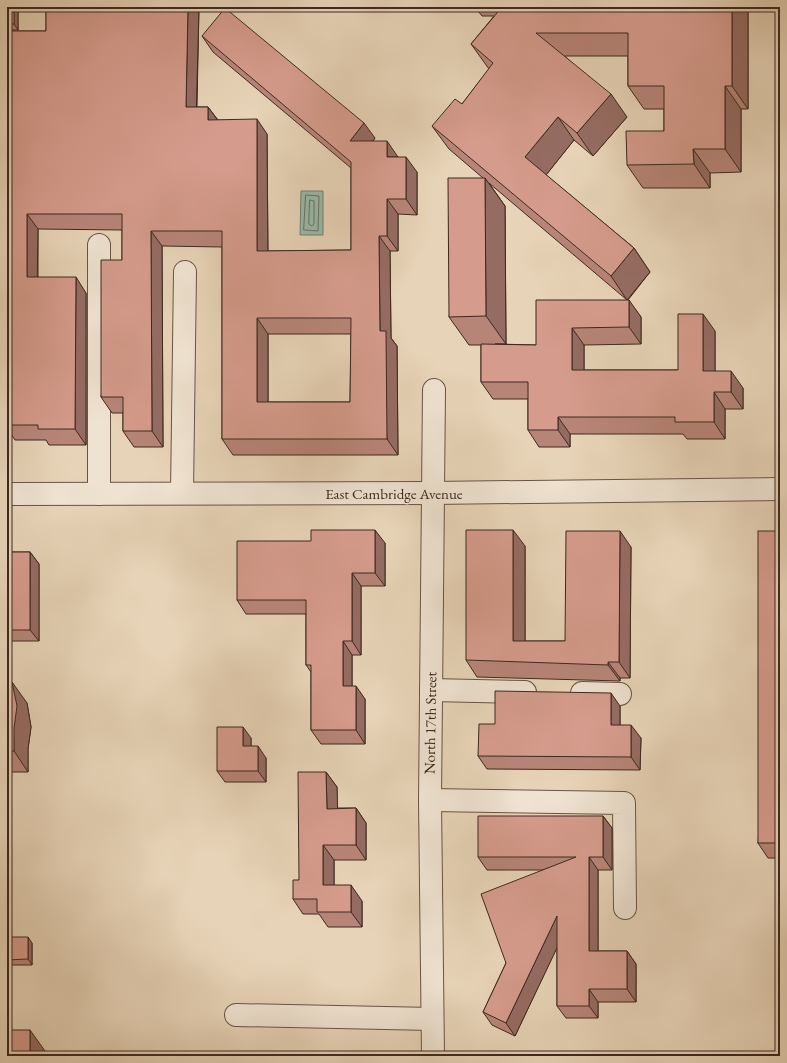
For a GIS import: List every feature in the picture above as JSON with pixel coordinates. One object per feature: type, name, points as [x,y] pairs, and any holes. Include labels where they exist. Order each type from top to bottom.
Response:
[{"type":"street","points":[[99,245],[99,494]]},
{"type":"street","points":[[182,493],[185,272]]},
{"type":"street","name":"North 17th Street","points":[[433,1056],[430,800],[434,390]]},
{"type":"street","name":"East Cambridge Avenue","points":[[7,494],[432,493],[780,489]]},
{"type":"street","points":[[431,690],[620,694]]},
{"type":"street","points":[[430,800],[624,803],[625,908]]},
{"type":"street","points":[[236,1015],[432,1019]]},
{"type":"water","points":[[301,191],[323,191],[323,235],[300,235]]},
{"type":"building","points":[[7,7],[14,7],[14,24],[7,24]]},
{"type":"building","points":[[46,7],[188,7],[186,107],[208,107],[208,120],[257,119],[257,251],[351,250],[351,162],[202,36],[225,8],[364,123],[350,141],[387,141],[387,157],[406,157],[406,199],[387,199],[387,236],[379,236],[380,331],[386,331],[387,439],[222,439],[222,231],[151,231],[152,431],[123,431],[123,397],[101,397],[101,260],[122,260],[122,214],[27,214],[27,277],[76,277],[75,429],[38,429],[38,425],[7,425],[7,31],[46,31]],"holes":[[[257,318],[351,318],[350,402],[257,402]]]},
{"type":"building","points":[[502,7],[732,7],[732,86],[725,86],[725,149],[693,149],[694,164],[627,165],[626,131],[664,131],[664,86],[628,86],[628,33],[536,33],[611,94],[577,133],[558,117],[525,157],[634,248],[611,276],[432,126],[455,99],[462,104],[493,63],[471,44]]},
{"type":"building","points":[[448,178],[485,178],[486,316],[449,317]]},
{"type":"building","points":[[536,300],[629,300],[629,327],[572,328],[572,370],[678,370],[678,314],[703,314],[703,371],[731,371],[731,392],[714,392],[714,422],[675,422],[675,417],[558,417],[558,430],[528,430],[528,382],[481,382],[481,344],[536,345]]},
{"type":"building","points":[[311,530],[375,530],[375,573],[352,573],[352,641],[343,641],[343,686],[356,686],[356,730],[311,730],[311,665],[306,665],[306,600],[237,600],[237,541],[311,541]]},
{"type":"building","points":[[466,530],[513,530],[513,641],[565,641],[566,531],[620,531],[619,662],[608,662],[608,665],[466,660]]},
{"type":"building","points":[[758,531],[780,531],[780,843],[758,843]]},
{"type":"building","points":[[7,552],[30,552],[30,630],[7,630]]},
{"type":"building","points":[[7,682],[12,682],[17,706],[14,728],[14,751],[7,751]]},
{"type":"building","points":[[495,691],[611,693],[611,725],[631,725],[631,757],[478,756],[479,724],[495,724]]},
{"type":"building","points":[[217,727],[243,727],[243,746],[258,746],[258,771],[217,771]]},
{"type":"building","points":[[298,772],[326,772],[327,809],[356,808],[356,845],[323,845],[323,885],[351,885],[351,912],[317,912],[317,899],[293,899],[293,880],[299,880]]},
{"type":"building","points":[[478,816],[603,816],[603,857],[589,857],[589,951],[627,951],[627,989],[589,989],[589,1006],[557,1006],[557,916],[506,1023],[483,1012],[506,963],[481,894],[576,857],[478,857]]},
{"type":"building","points":[[7,937],[28,937],[28,959],[7,960]]},
{"type":"building","points":[[7,1030],[30,1030],[30,1056],[7,1056]]},
{"type":"building","points":[[471,1054],[532,1054],[532,1056],[471,1056]]}]
